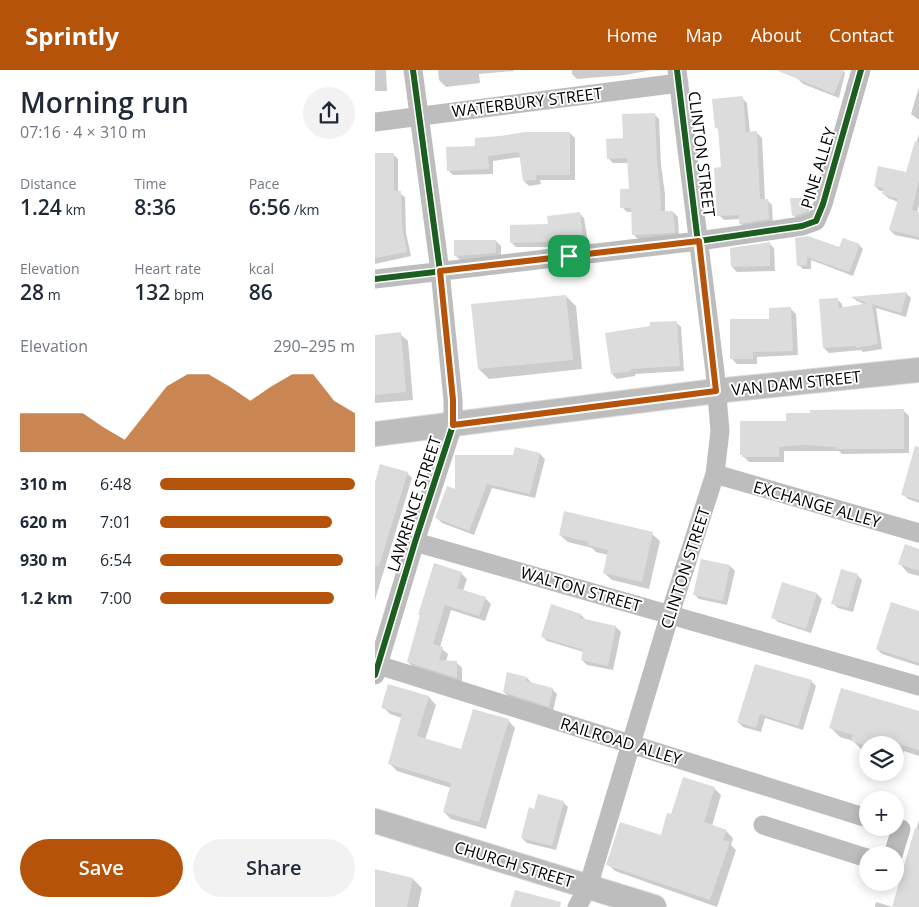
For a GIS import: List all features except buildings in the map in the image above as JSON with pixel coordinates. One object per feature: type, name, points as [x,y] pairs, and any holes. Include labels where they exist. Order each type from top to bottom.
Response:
[{"type":"main road","name":"VAN DAM STREET","points":[[375,434],[917,365]]},
{"type":"main road","name":"CHURCH STREET","points":[[375,821],[582,897],[654,907]]},
{"type":"street","name":"LAWRENCE STREET","points":[[376,668],[453,425],[453,400],[440,271],[413,70]]},
{"type":"street","name":"PINE ALLEY","points":[[375,279],[699,241],[802,226],[816,221],[823,204],[861,70]]},
{"type":"street","name":"WATERBURY STREET","points":[[375,122],[678,77]]},
{"type":"street","name":"CLINTON STREET","points":[[582,897],[715,474],[720,431],[699,241],[678,77]]},
{"type":"street","name":"EXCHANGE ALLEY","points":[[715,474],[919,534]]},
{"type":"street","name":"WALTON STREET","points":[[415,542],[919,686]]},
{"type":"street","name":"RAILROAD ALLEY","points":[[376,668],[630,744],[859,816]]},
{"type":"street","points":[[763,825],[859,855]]},
{"type":"cycle path","points":[[375,675],[453,425],[453,400],[440,271],[413,70]]},
{"type":"cycle path","points":[[677,70],[716,391]]},
{"type":"cycle path","points":[[375,279],[699,241],[802,226],[816,221],[823,204],[861,70]]},
{"type":"route","points":[[699,241],[716,391],[453,425],[453,400],[440,271],[569,256],[699,241]]}]
